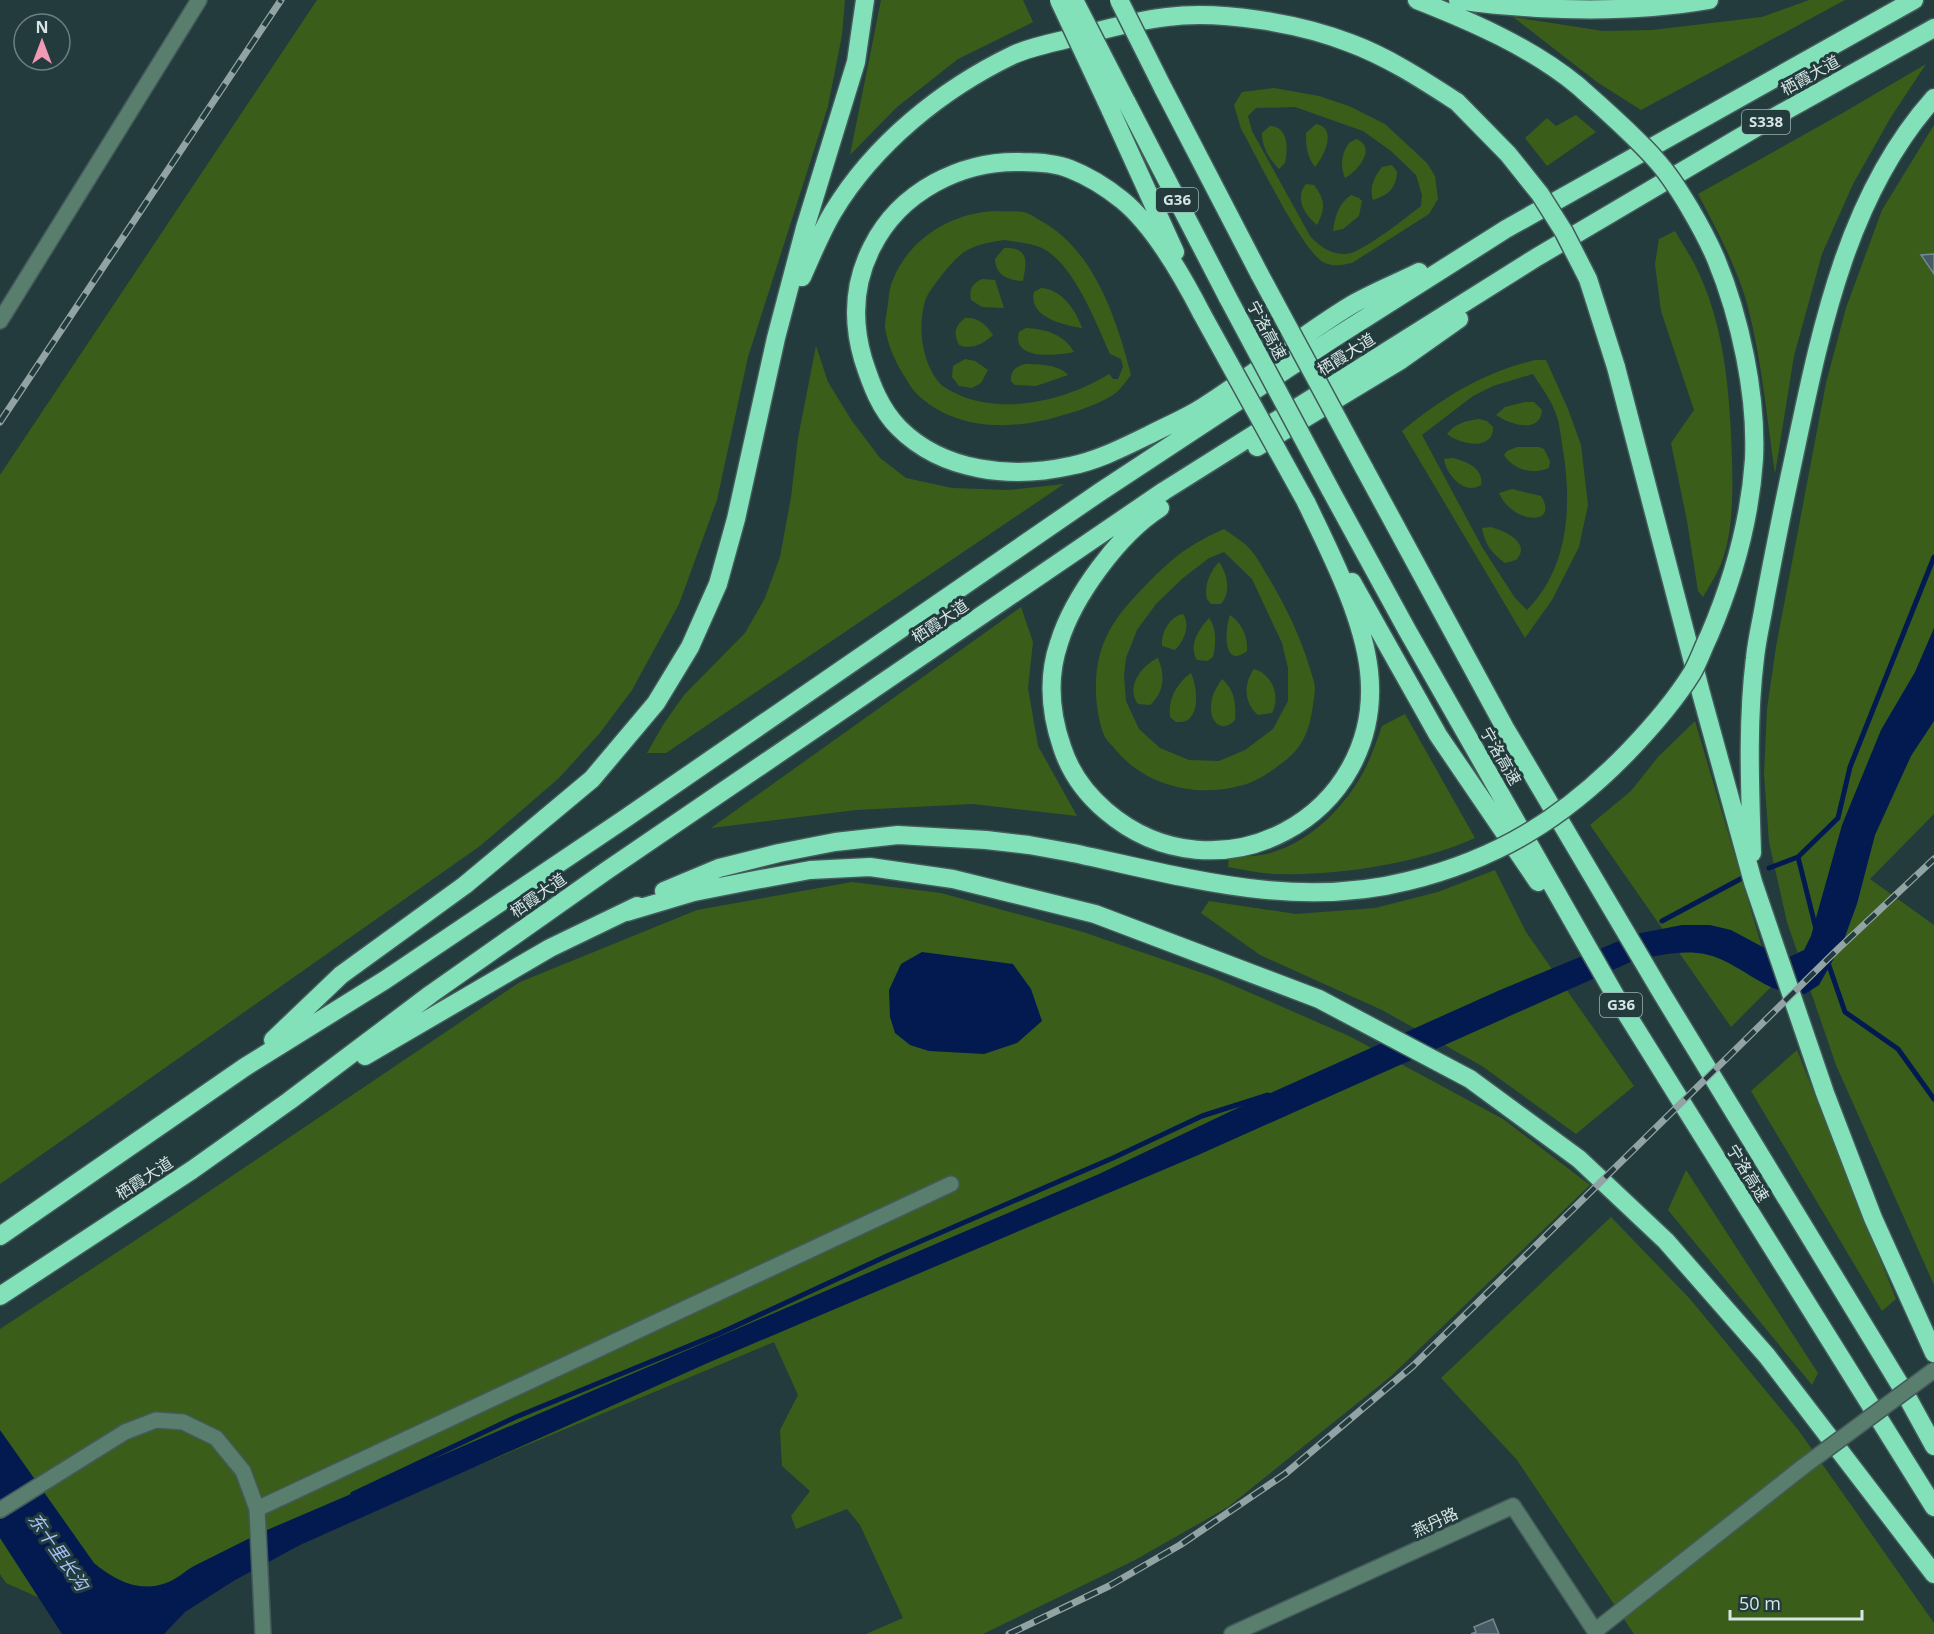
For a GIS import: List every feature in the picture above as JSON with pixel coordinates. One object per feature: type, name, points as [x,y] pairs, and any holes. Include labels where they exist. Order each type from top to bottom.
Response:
[{"type":"highway","points":[[245,1067],[341,975],[465,885],[592,779],[656,703],[690,647],[718,584],[750,462],[776,338],[805,228],[856,62],[865,0]]},
{"type":"highway","points":[[1059,0],[1118,105],[1192,294],[1306,502],[1438,735],[1616,997]]},
{"type":"highway","name":"宁洛高速","points":[[1074,0],[1118,105],[1228,298],[1407,630],[1616,997],[1934,1507]]},
{"type":"highway","name":"宁洛高速","points":[[1119,0],[1260,274],[1505,728],[1667,1002],[1905,1393],[1934,1446]]},
{"type":"highway","points":[[289,1101],[550,948],[627,912],[670,887],[719,868],[779,853],[835,842],[898,835],[986,840],[1029,844],[1235,888],[1342,893],[1407,882],[1438,873],[1506,846],[1546,823],[1586,793],[1648,731],[1671,704],[1694,670],[1728,590],[1746,518],[1754,457],[1754,423],[1738,332],[1715,258],[1683,198],[1658,162],[1620,123],[1550,63],[1515,44],[1417,0]]},
{"type":"highway","points":[[1458,0],[1482,4],[1586,11],[1659,7],[1709,0]]},
{"type":"highway","name":"栖霞大道","points":[[0,1236],[245,1067],[385,980],[623,820],[1119,479],[1334,338],[1506,229],[1914,0]]},
{"type":"highway","points":[[776,338],[816,243],[834,211],[876,156],[909,124],[958,86],[1014,54],[1135,22],[1169,16],[1229,16],[1275,23],[1348,42],[1375,54],[1457,102],[1508,154],[1540,194],[1564,232],[1588,279],[1616,367],[1753,882],[1825,1093],[1869,1208],[1934,1353]]},
{"type":"highway","name":"栖霞大道","points":[[0,1296],[218,1152],[431,993],[1164,491],[1600,219],[1934,28]]},
{"type":"highway","points":[[1753,882],[1751,753],[1755,657],[1777,536],[1804,410],[1833,292],[1849,244],[1868,199],[1894,152],[1934,98]]},
{"type":"highway","points":[[1192,294],[1148,228],[1123,201],[1069,168],[1041,162],[1014,161],[984,164],[960,171],[935,182],[909,200],[889,221],[873,245],[858,289],[856,316],[859,343],[870,382],[883,408],[899,429],[924,448],[944,459],[973,467],[1002,472],[1048,470],[1073,466],[1130,444],[1201,408],[1354,304],[1506,229]]},
{"type":"highway","points":[[1306,502],[1334,562],[1367,654],[1369,701],[1362,741],[1354,760],[1330,797],[1313,814],[1296,826],[1261,843],[1210,850],[1172,846],[1139,834],[1116,820],[1093,800],[1076,778],[1056,730],[1051,702],[1051,678],[1063,631],[1074,605],[1103,564],[1147,516],[1401,360],[1600,219]]},
{"type":"highway","points":[[627,912],[694,892],[750,881],[810,870],[870,867],[953,879],[1095,914],[1319,999],[1470,1079],[1579,1159],[1666,1241],[1767,1356],[1934,1574]]},
{"type":"street","points":[[0,321],[199,0]]},
{"type":"street","points":[[257,1509],[951,1184]]},
{"type":"street","points":[[1596,1633],[1804,1466],[1934,1370]]},
{"type":"street","points":[[0,1510],[125,1432],[156,1420],[183,1422],[216,1438],[243,1471],[257,1509],[263,1634]]},
{"type":"street","name":"燕丹路","points":[[1232,1634],[1513,1506],[1596,1633]]},
{"type":"green space","points":[[317,0],[845,0],[842,35],[828,106],[748,357],[717,500],[679,604],[632,690],[599,734],[559,778],[480,846],[0,1184],[0,475]]},
{"type":"green space","points":[[881,0],[1023,0],[1033,22],[958,59],[897,107],[850,155]]},
{"type":"green space","points":[[1809,0],[1845,0],[1641,110],[1597,82],[1513,17],[1603,31],[1652,30],[1762,17]]},
{"type":"green space","points":[[1926,64],[1891,117],[1853,184],[1822,254],[1794,356],[1775,474],[1761,370],[1748,307],[1732,263],[1698,194]]},
{"type":"green space","points":[[1274,88],[1319,96],[1349,106],[1385,124],[1427,163],[1435,176],[1438,199],[1429,214],[1352,263],[1335,265],[1325,263],[1316,256],[1293,223],[1241,129],[1234,105],[1242,92]],"holes":[[[1295,107],[1363,131],[1391,151],[1416,175],[1422,195],[1421,206],[1366,246],[1351,253],[1339,254],[1318,244],[1310,236],[1252,131],[1248,116],[1256,108]]]},
{"type":"green space","points":[[1576,115],[1596,132],[1547,166],[1525,138],[1547,118],[1556,126]]},
{"type":"green space","points":[[1316,124],[1323,127],[1328,136],[1325,150],[1315,167],[1310,159],[1306,133]]},
{"type":"green space","points":[[1934,125],[1934,814],[1870,879],[1934,925],[1934,1285],[1836,1065],[1787,922],[1769,842],[1764,774],[1767,709],[1776,647],[1826,383],[1846,308],[1882,210]]},
{"type":"green space","points":[[1270,126],[1281,130],[1286,140],[1285,163],[1279,169],[1269,157],[1263,143],[1262,133]]},
{"type":"green space","points":[[1356,139],[1362,143],[1365,153],[1360,165],[1345,178],[1342,169],[1343,156],[1349,143]]},
{"type":"green space","points":[[1392,165],[1397,172],[1393,187],[1383,196],[1373,200],[1372,187],[1377,175],[1382,167]]},
{"type":"green space","points":[[1306,184],[1314,185],[1322,200],[1322,214],[1317,225],[1302,206],[1301,195]]},
{"type":"green space","points":[[1351,195],[1362,201],[1359,216],[1343,229],[1333,231],[1338,211]]},
{"type":"green space","points":[[995,211],[1027,213],[1061,235],[1077,251],[1101,289],[1119,332],[1131,375],[1117,392],[1091,406],[1040,421],[991,425],[958,419],[943,413],[912,389],[894,358],[886,333],[885,321],[892,282],[899,267],[920,241],[947,223],[979,213]],"holes":[[[1005,240],[1042,248],[1064,267],[1083,295],[1110,354],[1121,359],[1123,367],[1118,379],[1113,379],[1109,374],[1076,391],[1020,404],[982,402],[957,394],[939,383],[927,362],[922,342],[925,301],[945,271],[963,253],[974,247]]]},
{"type":"green space","points":[[1675,231],[1694,263],[1713,310],[1724,359],[1730,410],[1732,486],[1728,540],[1721,564],[1703,597],[1698,591],[1671,443],[1694,410],[1661,311],[1655,264],[1659,239]]},
{"type":"green space","points":[[1004,248],[1012,248],[1022,253],[1025,262],[1023,281],[1012,280],[1000,273],[995,259]]},
{"type":"green space","points":[[982,279],[995,280],[1004,308],[982,307],[971,300],[972,287]]},
{"type":"green space","points":[[1041,288],[1061,296],[1076,314],[1082,328],[1057,322],[1042,314],[1036,308],[1034,301],[1034,292]]},
{"type":"green space","points":[[965,318],[981,322],[993,335],[977,345],[968,347],[959,345],[956,330]]},
{"type":"green space","points":[[1026,328],[1059,337],[1074,352],[1047,355],[1028,352],[1018,341],[1019,332]]},
{"type":"green space","points":[[816,346],[828,382],[852,421],[880,458],[906,478],[952,488],[1008,490],[1064,484],[666,753],[647,753],[684,695],[745,633],[765,598],[780,557],[791,497],[798,438]]},
{"type":"green space","points":[[965,359],[975,361],[988,370],[981,383],[972,388],[959,386],[952,377],[953,366]]},
{"type":"green space","points":[[1535,360],[1546,360],[1581,445],[1588,505],[1579,547],[1552,600],[1525,638],[1402,431],[1433,407],[1464,388],[1516,365]],"holes":[[[1533,374],[1556,414],[1566,471],[1567,514],[1564,535],[1552,575],[1527,610],[1515,598],[1482,547],[1422,435],[1473,396],[1493,386]]]},
{"type":"green space","points":[[1026,364],[1055,367],[1068,375],[1036,386],[1015,385],[1011,381],[1013,371]]},
{"type":"green space","points":[[1534,402],[1542,410],[1536,423],[1516,424],[1496,415],[1505,407]]},
{"type":"green space","points":[[1479,419],[1487,421],[1493,427],[1492,435],[1482,443],[1459,441],[1447,434],[1461,423]]},
{"type":"green space","points":[[1517,447],[1544,449],[1550,461],[1549,468],[1530,471],[1518,468],[1504,455],[1507,451]]},
{"type":"green space","points":[[1452,458],[1463,461],[1477,470],[1480,474],[1481,485],[1468,488],[1457,482],[1445,465],[1444,459]]},
{"type":"green space","points":[[1512,489],[1541,496],[1545,506],[1544,513],[1532,518],[1514,511],[1499,493]]},
{"type":"green space","points":[[1491,527],[1503,531],[1519,543],[1520,554],[1516,560],[1505,563],[1492,552],[1482,528]]},
{"type":"green space","points":[[1224,529],[1246,545],[1258,559],[1294,627],[1310,667],[1315,691],[1308,728],[1302,742],[1286,760],[1252,782],[1239,786],[1205,790],[1188,789],[1171,786],[1140,772],[1108,741],[1102,730],[1097,705],[1096,677],[1102,647],[1124,609],[1156,574],[1192,546]],"holes":[[[1224,552],[1252,579],[1282,643],[1288,668],[1288,701],[1273,729],[1245,750],[1219,761],[1189,760],[1160,748],[1139,729],[1126,701],[1124,675],[1126,658],[1137,630],[1156,604],[1183,578],[1209,558]]]},
{"type":"green space","points":[[1219,562],[1225,572],[1227,589],[1221,604],[1211,604],[1206,594],[1207,584],[1212,571]]},
{"type":"green space","points":[[1021,607],[1033,642],[1028,688],[1038,746],[1077,816],[973,804],[856,810],[711,828]]},
{"type":"green space","points":[[1183,614],[1186,628],[1181,642],[1175,650],[1162,646],[1167,626],[1174,618]]},
{"type":"green space","points":[[1230,615],[1241,626],[1246,641],[1247,651],[1239,655],[1229,652],[1227,645]]},
{"type":"green space","points":[[1209,618],[1215,637],[1213,657],[1207,661],[1197,660],[1194,643],[1198,632]]},
{"type":"green space","points":[[1158,658],[1162,671],[1159,694],[1150,705],[1138,704],[1133,691],[1137,677],[1146,666]]},
{"type":"green space","points":[[1254,669],[1266,676],[1273,686],[1276,700],[1272,713],[1258,715],[1250,705],[1247,687]]},
{"type":"green space","points":[[1191,673],[1196,689],[1195,708],[1189,719],[1176,722],[1170,717],[1170,704],[1177,687]]},
{"type":"green space","points":[[1222,679],[1232,693],[1235,708],[1235,720],[1226,726],[1218,724],[1211,712],[1213,696]]},
{"type":"green space","points":[[1405,714],[1475,838],[1404,861],[1327,873],[1260,873],[1228,867],[1229,857],[1257,856],[1278,851],[1308,835],[1322,824],[1357,784],[1382,726]]},
{"type":"green space","points":[[1695,721],[1773,985],[1731,1027],[1590,825],[1631,791],[1658,757]]},
{"type":"green space","points":[[1495,870],[1526,932],[1634,1086],[1576,1134],[1482,1066],[1382,1010],[1260,955],[1201,913],[1209,901],[1296,914],[1375,908],[1438,892]]},
{"type":"green space","points":[[852,882],[941,893],[1083,932],[1214,977],[1349,1036],[1503,1119],[1590,1185],[1390,1377],[1228,1507],[1135,1560],[983,1634],[866,1634],[903,1618],[860,1525],[847,1509],[796,1529],[791,1516],[810,1491],[782,1466],[780,1430],[798,1395],[774,1342],[98,1624],[6,1583],[0,1574],[0,1329],[520,982],[697,910]]},
{"type":"green space","points":[[1797,1050],[1896,1299],[1882,1311],[1751,1091]]},
{"type":"green space","points":[[1686,1170],[1818,1373],[1812,1385],[1668,1210]]},
{"type":"green space","points":[[1611,1217],[1690,1299],[1799,1431],[1934,1623],[1934,1634],[1634,1634],[1517,1460],[1441,1378]]},
{"type":"water","name":"东十里长沟","points":[[1934,628],[1934,721],[1911,756],[1875,835],[1857,904],[1843,942],[1819,985],[1805,994],[1773,988],[1727,962],[1707,955],[1673,953],[1633,961],[1196,1156],[710,1362],[300,1545],[235,1580],[185,1612],[164,1634],[62,1634],[0,1538],[0,1430],[94,1563],[110,1575],[127,1583],[137,1586],[156,1586],[173,1580],[194,1566],[260,1533],[1099,1174],[1248,1103],[1500,990],[1636,934],[1682,925],[1710,925],[1731,930],[1785,959],[1804,950],[1811,936],[1842,825],[1881,730],[1915,672]]},
{"type":"water","points":[[922,952],[1013,964],[1031,989],[1042,1021],[1017,1043],[984,1054],[929,1051],[910,1045],[895,1033],[890,1017],[889,990],[901,964]]},
{"type":"building","points":[[1934,254],[1934,274],[1921,255]]},
{"type":"building","points":[[1493,1619],[1499,1634],[1471,1634],[1476,1632],[1474,1627]]},
{"type":"waterway","points":[[1769,868],[1798,857],[1838,818],[1850,767],[1934,557]]},
{"type":"waterway","points":[[1798,857],[1816,929]]},
{"type":"waterway","points":[[1662,921],[1746,876]]},
{"type":"waterway","points":[[1827,960],[1845,1012],[1898,1049],[1934,1099]]},
{"type":"waterway","points":[[353,1494],[516,1417],[718,1334],[889,1255],[1113,1158],[1202,1116],[1268,1095]]},
{"type":"railway","points":[[0,422],[281,0]]},
{"type":"railway","points":[[1009,1634],[1109,1586],[1180,1545],[1285,1474],[1413,1366],[1839,948],[1934,859]]}]
